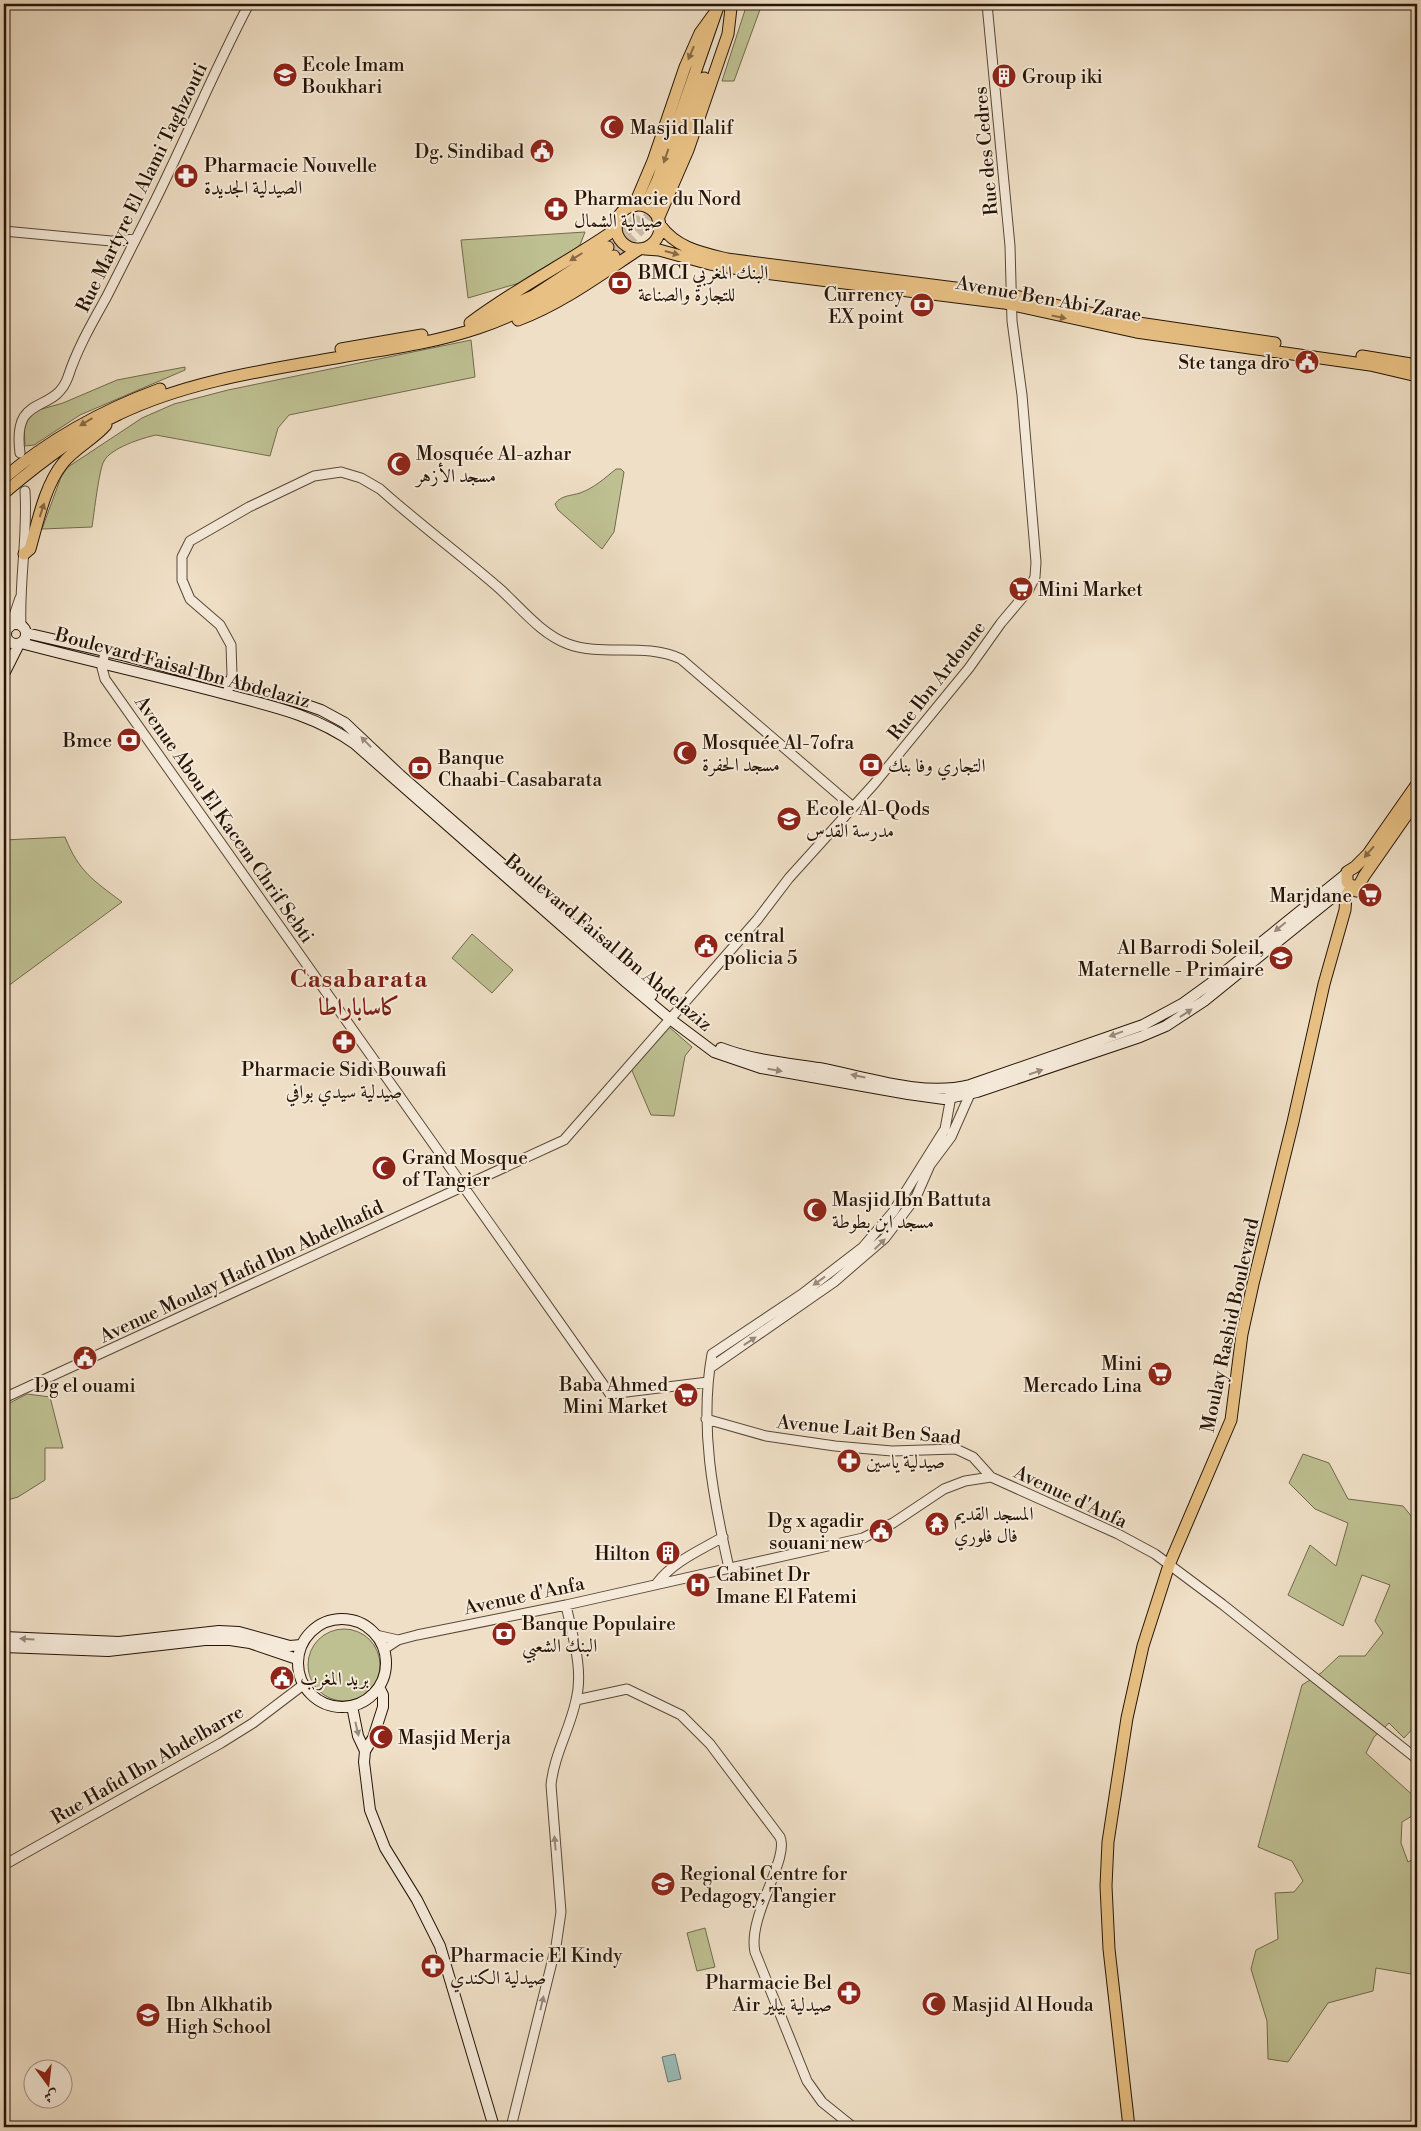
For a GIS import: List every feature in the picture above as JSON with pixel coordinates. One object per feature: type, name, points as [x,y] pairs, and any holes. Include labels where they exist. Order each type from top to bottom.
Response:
[{"type":"main road","points":[[717,7],[658,178],[652,202],[678,153],[731,6]]},
{"type":"main road","points":[[4,478],[31,457],[93,417],[172,384],[220,372],[474,326],[494,327],[534,314],[641,249],[658,237],[659,222],[688,150],[728,34],[731,6]]},
{"type":"main road","points":[[634,206],[653,162],[685,67],[700,33],[717,7]]},
{"type":"main road","points":[[641,249],[631,248],[620,241],[616,229],[618,218],[622,212],[634,206],[649,208],[659,222]]},
{"type":"main road","name":"Avenue Ben Abi Zarae","points":[[659,222],[666,234],[677,243],[690,249],[728,259],[1011,300],[1139,323],[1417,365]]},
{"type":"main road","points":[[474,326],[491,307],[582,252],[616,229]]},
{"type":"main road","name":"Avenue Ben Abi Zarae","points":[[641,249],[659,250],[710,264],[767,274],[1011,300],[1136,332],[1370,365],[1417,376]]},
{"type":"main road","points":[[4,493],[84,434],[117,415],[169,393],[212,381],[427,342],[534,305],[611,251]]},
{"type":"main road","points":[[24,554],[30,549],[50,487],[58,469],[64,461],[95,438],[117,415]]},
{"type":"main road","points":[[4,650],[6,633],[16,625],[22,636]]},
{"type":"main road","points":[[6,633],[13,644],[22,636]]},
{"type":"main road","points":[[4,674],[22,636]]},
{"type":"main road","name":"Boulevard Faisal Ibn Abdelaziz","points":[[22,636],[104,657],[302,715],[344,736],[672,1017],[701,1037],[730,1052],[952,1094],[970,1094],[1140,1037],[1166,1026],[1204,1001],[1255,954]]},
{"type":"main road","name":"Boulevard Faisal Ibn Abdelaziz","points":[[104,657],[230,683],[321,710],[353,729],[400,775],[538,893],[672,1017]]},
{"type":"main road","points":[[1354,881],[1361,870],[1355,868],[1384,835],[1417,784]]},
{"type":"main road","name":"Moulay Rashid Boulevard","points":[[1129,2127],[1109,1949],[1108,1842],[1137,1670],[1170,1565],[1232,1420],[1241,1340],[1250,1297],[1294,1122],[1324,984],[1344,910],[1354,881],[1417,800]]},
{"type":"main road","name":"Boulevard Faisal Ibn Abdelaziz","points":[[952,1094],[990,1078],[1149,1022],[1182,1004],[1255,954],[1354,881]]},
{"type":"main road","points":[[341,1618],[360,1623],[376,1635],[384,1649],[386,1669],[379,1687],[362,1702],[352,1706],[340,1707],[319,1701],[303,1685],[298,1672],[297,1659],[301,1645],[308,1634],[317,1626],[328,1620],[341,1618]]},
{"type":"main road","points":[[4,1637],[120,1642],[219,1631],[239,1632],[276,1643],[301,1645]]},
{"type":"main road","points":[[4,1647],[108,1651],[205,1640],[230,1640],[250,1643],[297,1659]]},
{"type":"main road","points":[[365,1751],[373,1738],[383,1707],[383,1695],[379,1687]]},
{"type":"main road","points":[[352,1706],[358,1736],[365,1751],[365,1782],[373,1821],[385,1848],[421,1906],[440,1946],[494,2127]]},
{"type":"street","name":"Rue Martyre El Alami Taghzouti","points":[[20,453],[18,436],[21,421],[28,412],[51,398],[64,385],[87,334],[136,239],[249,4]]},
{"type":"street","name":"Rue des Cedres","points":[[987,4],[1010,246],[1011,300]]},
{"type":"street","points":[[4,226],[102,236],[118,241]]},
{"type":"street","points":[[4,231],[118,241],[136,239]]},
{"type":"street","name":"Rue Ibn Ardoune","points":[[672,1017],[853,807],[969,668],[1001,623],[1028,591],[1034,580],[1036,562],[1011,300]]},
{"type":"street","points":[[227,694],[230,683],[231,645],[220,625],[190,599],[184,586],[181,568],[182,557],[190,542],[249,507],[314,476],[341,472],[361,478],[380,489],[500,589],[546,631],[561,641],[578,647],[660,652],[688,664],[853,807]]},
{"type":"street","points":[[22,636],[20,598],[24,554],[25,491]]},
{"type":"street","points":[[6,633],[20,598]]},
{"type":"street","name":"Avenue Abou El Kacem Chrif Sebti","points":[[104,657],[106,679],[610,1394],[708,1382]]},
{"type":"street","name":"Avenue Moulay Hafid Ibn Abdelhafid","points":[[4,1398],[381,1226],[464,1185],[564,1140],[672,1017]]},
{"type":"street","points":[[730,1568],[722,1537],[708,1454],[706,1419],[712,1354],[802,1294],[864,1247],[893,1212],[945,1130],[952,1094]]},
{"type":"street","points":[[710,1368],[823,1290],[885,1238],[916,1198],[930,1165],[951,1137],[970,1094]]},
{"type":"street","name":"Avenue Lait Ben Saad","points":[[706,1419],[766,1436],[835,1446],[892,1451],[956,1449],[972,1457],[991,1477]]},
{"type":"street","name":"Avenue d'Anfa","points":[[384,1649],[398,1640],[476,1621],[566,1605],[870,1535],[901,1519],[944,1489],[965,1481],[991,1477],[1118,1534],[1148,1550],[1170,1565],[1417,1759]]},
{"type":"street","points":[[657,1583],[667,1570],[722,1537]]},
{"type":"street","points":[[511,2127],[561,1920],[552,1776],[576,1700],[579,1669],[566,1605]]},
{"type":"street","name":"Avenue d'Anfa","points":[[376,1635],[398,1640]]},
{"type":"street","name":"Rue Hafid Ibn Abdelbarre","points":[[4,1865],[229,1738],[303,1685]]},
{"type":"street","points":[[576,1700],[627,1689],[681,1716],[699,1731],[780,1837],[782,1850],[765,1894],[753,1934],[754,1952],[807,2080],[822,2102],[853,2127]]},
{"type":"green space","points":[[747,4],[762,4],[734,81],[722,81]]},
{"type":"green space","points":[[585,232],[580,245],[533,279],[468,298],[461,240]]},
{"type":"green space","points":[[471,340],[475,377],[289,415],[278,428],[270,456],[156,435],[127,444],[113,452],[104,461],[92,527],[42,529],[61,477],[68,467],[142,418],[174,404],[228,390]]},
{"type":"green space","points":[[185,367],[185,370],[80,415],[34,445],[25,446],[24,425],[35,411],[63,403],[117,380]]},
{"type":"green space","points":[[616,469],[621,469],[624,472],[614,532],[602,549],[558,510],[555,504],[563,497],[580,493],[590,488]]},
{"type":"green space","points":[[65,837],[76,859],[88,874],[122,902],[4,989],[4,840]]},
{"type":"green space","points":[[472,934],[513,970],[492,993],[452,958]]},
{"type":"green space","points":[[668,1026],[692,1047],[685,1056],[674,1116],[651,1115],[630,1066]]},
{"type":"green space","points":[[27,1394],[50,1397],[63,1448],[45,1448],[45,1480],[18,1497],[4,1501],[4,1406]]},
{"type":"green space","points":[[1303,1454],[1329,1463],[1348,1499],[1403,1506],[1417,1523],[1417,1724],[1404,1738],[1389,1723],[1374,1737],[1366,1753],[1417,1799],[1417,1813],[1402,1822],[1401,1843],[1408,1862],[1417,1857],[1417,1975],[1376,1968],[1373,1991],[1328,2003],[1288,2062],[1268,2059],[1267,2021],[1251,1969],[1256,1950],[1278,1939],[1275,1893],[1294,1892],[1303,1881],[1292,1861],[1258,1847],[1302,1685],[1321,1673],[1339,1656],[1365,1656],[1383,1633],[1375,1621],[1390,1585],[1362,1575],[1343,1626],[1288,1595],[1310,1545],[1336,1566],[1348,1523],[1315,1509],[1289,1483]]},
{"type":"green space","points":[[344,1629],[364,1635],[374,1645],[380,1665],[374,1685],[364,1695],[344,1701],[324,1695],[314,1685],[308,1665],[314,1645],[324,1635]]},
{"type":"green space","points":[[705,1928],[715,1967],[697,1971],[687,1933]]},
{"type":"water","points":[[675,2054],[681,2079],[668,2082],[662,2057]]},
{"type":"tunnel","points":[[608,247],[626,232],[648,201]]},
{"type":"tunnel","points":[[614,256],[639,231],[657,204]]},
{"type":"place","name":"Ecole Imam Boukhari","points":[[285,75]]},
{"type":"place","name":"Group iki","points":[[1004,76]]},
{"type":"place","name":"Masjid Ilalif","points":[[612,127]]},
{"type":"place","name":"Dg. Sindibad","points":[[542,151]]},
{"type":"place","name":"Pharmacie Nouvelle الصيدلية الجديدة","points":[[186,176]]},
{"type":"place","name":"Pharmacie du Nord صيدلية الشمال","points":[[556,209]]},
{"type":"place","name":"BMCI البنك المغربي للتجارة والصناعة","points":[[620,283]]},
{"type":"place","name":"Currency EX point","points":[[922,305]]},
{"type":"place","name":"Ste tanga dro","points":[[1307,362]]},
{"type":"place","name":"Mosquée Al-azhar مسجد الأزهر","points":[[399,464]]},
{"type":"place","name":"Mini Market","points":[[1021,589]]},
{"type":"place","name":"Bmce","points":[[129,740]]},
{"type":"place","name":"Mosquée Al-7ofra مسجد الحفرة","points":[[685,753]]},
{"type":"place","name":"التجاري وفا بنك","points":[[871,765]]},
{"type":"place","name":"Banque Chaabi-Casabarata","points":[[420,768]]},
{"type":"place","name":"Ecole Al-Qods مدرسة القدس","points":[[789,819]]},
{"type":"place","name":"Marjdane","points":[[1370,895]]},
{"type":"place","name":"central policia 5","points":[[706,946]]},
{"type":"place","name":"Al Barrodi Soleil, Maternelle - Primaire","points":[[1281,958]]},
{"type":"place","name":"Pharmacie Sidi Bouwafi صيدلية سيدي بوافي","points":[[344,1042]]},
{"type":"place","name":"Grand Mosque of Tangier","points":[[384,1168]]},
{"type":"place","name":"Masjid Ibn Battuta مسجد ابن بطوطة","points":[[815,1210]]},
{"type":"place","name":"Dg el ouami","points":[[85,1358]]},
{"type":"place","name":"Mini Mercado Lina","points":[[1160,1374]]},
{"type":"place","name":"Baba Ahmed Mini Market","points":[[686,1395]]},
{"type":"place","name":"صيدلية ياسين","points":[[849,1461]]},
{"type":"place","name":"المسجد القديم فال فلوري","points":[[937,1524]]},
{"type":"place","name":"Dg x agadir souani new","points":[[881,1531]]},
{"type":"place","name":"Hilton","points":[[668,1553]]},
{"type":"place","name":"Cabinet Dr Imane El Fatemi","points":[[698,1585]]},
{"type":"place","name":"Banque Populaire البنك الشعبي","points":[[504,1634]]},
{"type":"place","name":"بريد المغرب","points":[[282,1678]]},
{"type":"place","name":"Masjid Merja","points":[[381,1737]]},
{"type":"place","name":"Regional Centre for Pedagogy, Tangier","points":[[663,1884]]},
{"type":"place","name":"Pharmacie El Kindy صيدلية الكندي","points":[[433,1966]]},
{"type":"place","name":"Pharmacie Bel Air صيدلية بيلير","points":[[849,1993]]},
{"type":"place","name":"Masjid Al Houda","points":[[934,2004]]},
{"type":"place","name":"Ibn Alkhatib High School","points":[[148,2015]]},
{"type":"district","name":"Casabarata كاساباراطا","points":[[359,993]]}]
